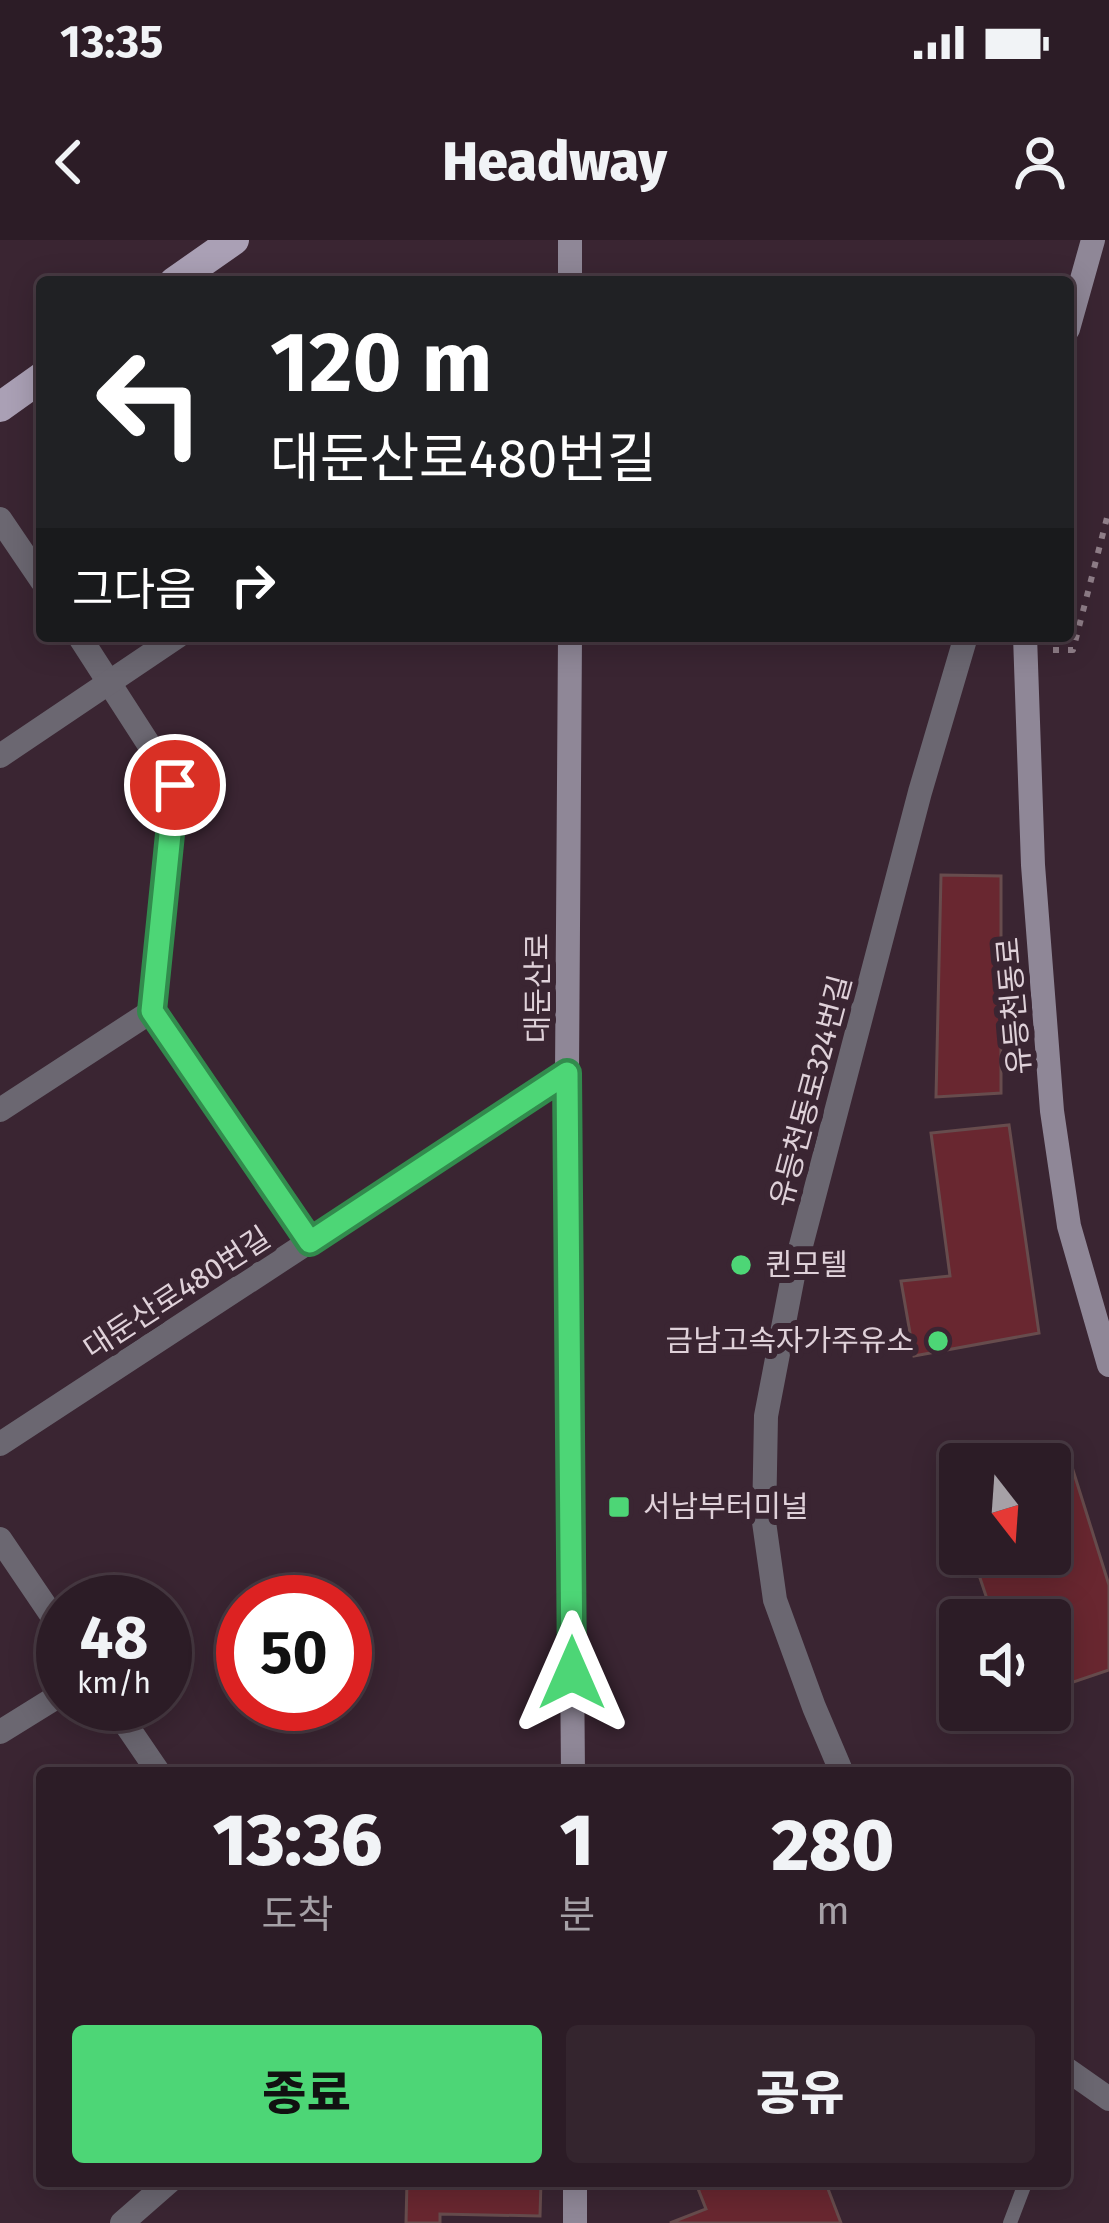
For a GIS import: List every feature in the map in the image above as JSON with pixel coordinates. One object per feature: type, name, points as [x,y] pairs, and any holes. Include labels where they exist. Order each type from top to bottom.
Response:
[{"type":"main road","points":[[183,276],[234,240]]},
{"type":"main road","points":[[570,240],[570,276]]},
{"type":"main road","points":[[1074,307],[1093,240]]},
{"type":"main road","points":[[0,407],[36,381]]},
{"type":"main road","name":"대둔산로","points":[[570,642],[567,1073],[573,1767]]},
{"type":"main road","name":"유등천동로","points":[[1025,643],[1033,865],[1052,1111],[1070,1226],[1109,1365]]},
{"type":"main road","points":[[575,2187],[575,2223]]},
{"type":"street","points":[[0,519],[36,572]]},
{"type":"street","points":[[83,642],[175,785],[152,1011],[310,1242]]},
{"type":"street","points":[[0,757],[169,642]]},
{"type":"street","name":"유등천동로324번길","points":[[839,1767],[775,1600],[764,1522],[766,1416],[793,1276],[964,642]]},
{"type":"street","points":[[0,1110],[152,1011]]},
{"type":"street","name":"대둔산로480번길","points":[[0,1444],[567,1073]]},
{"type":"street","points":[[0,1539],[36,1592]]},
{"type":"street","points":[[0,1732],[36,1710]]},
{"type":"street","points":[[130,1731],[155,1767]]},
{"type":"street","points":[[1071,2073],[1109,2099]]},
{"type":"street","points":[[122,2223],[163,2187]]},
{"type":"lane","points":[[1010,2223],[1024,2187]]},
{"type":"path","points":[[1025,643],[1073,650],[1109,510]]},
{"type":"building","points":[[941,875],[1001,876],[1001,1093],[936,1097]]},
{"type":"building","points":[[1009,1125],[1039,1333],[914,1356],[901,1281],[950,1276],[931,1133]]},
{"type":"building","points":[[1071,1464],[1109,1585],[1109,1670],[1071,1683],[1071,1599],[987,1599],[979,1575],[1071,1575]]},
{"type":"building","points":[[407,2187],[541,2187],[540,2216],[440,2214],[440,2223],[406,2223]]},
{"type":"building","points":[[697,2187],[827,2187],[841,2223],[670,2223],[706,2209]]},
{"type":"place","name":"퀸모텔","points":[[741,1265]]},
{"type":"place","name":"금남고속자가주유소","points":[[938,1341]]},
{"type":"place","name":"서남부터미널","points":[[619,1507]]},
{"type":"route","points":[[175,785],[152,1011],[310,1242],[567,1073],[572,1673]]}]
